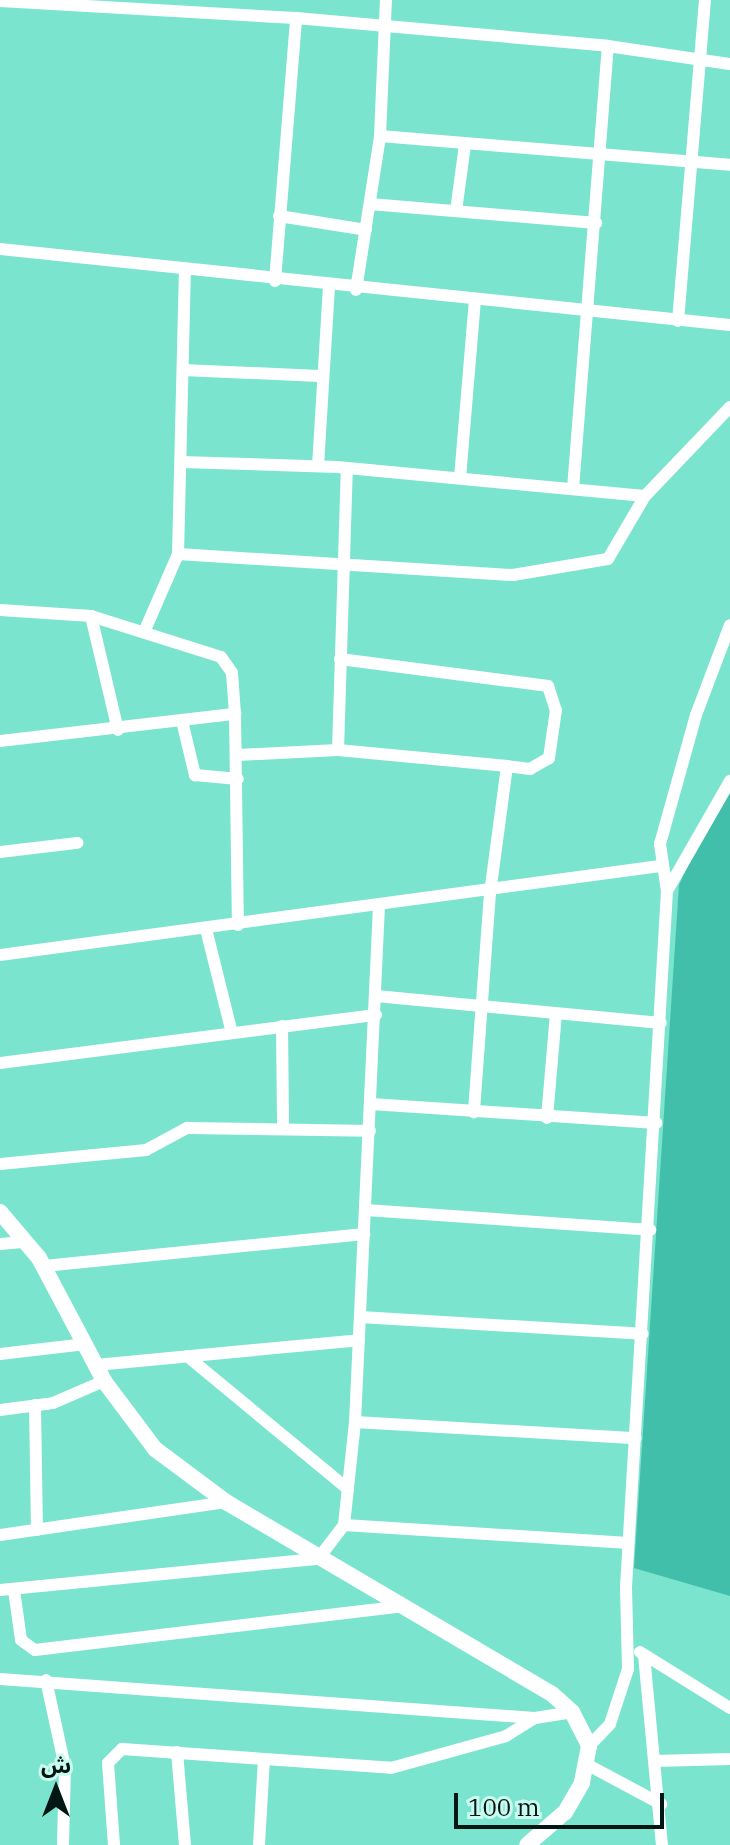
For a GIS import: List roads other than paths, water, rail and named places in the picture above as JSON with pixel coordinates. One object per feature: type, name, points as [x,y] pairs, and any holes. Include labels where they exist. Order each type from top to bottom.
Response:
[{"type":"street","points":[[356,290],[380,136],[386,0]]},
{"type":"street","points":[[678,321],[705,0]]},
{"type":"street","points":[[0,1],[296,18],[608,46],[730,64]]},
{"type":"street","points":[[275,281],[296,18]]},
{"type":"street","points":[[573,489],[608,46]]},
{"type":"street","points":[[380,136],[600,157],[730,165]]},
{"type":"street","points":[[456,211],[465,144]]},
{"type":"street","points":[[370,204],[596,223]]},
{"type":"street","points":[[279,216],[366,230]]},
{"type":"street","points":[[0,249],[329,288],[730,325]]},
{"type":"street","points":[[145,630],[178,554],[185,272]]},
{"type":"street","points":[[318,466],[319,376],[329,288]]},
{"type":"street","points":[[460,478],[475,301]]},
{"type":"street","points":[[183,370],[319,376]]},
{"type":"street","points":[[178,554],[501,576],[600,563],[614,553],[645,496],[730,407]]},
{"type":"street","points":[[181,462],[347,468],[645,496]]},
{"type":"street","points":[[338,750],[347,468]]},
{"type":"street","points":[[0,610],[91,616],[145,630],[221,657],[232,673],[238,755],[238,925]]},
{"type":"street","points":[[91,616],[118,730]]},
{"type":"street","points":[[589,1746],[602,1737],[621,1700],[628,1643],[628,1543],[650,1230],[667,891],[660,866],[660,844],[692,729],[730,625]]},
{"type":"street","points":[[238,755],[338,750],[530,769],[549,758],[556,710],[548,686],[340,659]]},
{"type":"street","points":[[0,741],[118,730],[235,714]]},
{"type":"street","points":[[182,721],[195,775],[238,779]]},
{"type":"street","points":[[474,1112],[485,1008],[490,893],[507,766]]},
{"type":"street","points":[[667,891],[730,781]]},
{"type":"street","points":[[0,852],[77,843]]},
{"type":"street","points":[[0,955],[490,893],[660,866]]},
{"type":"street","points":[[0,1590],[318,1559],[344,1525],[355,1422],[379,906]]},
{"type":"street","points":[[206,929],[232,1033]]},
{"type":"street","points":[[376,996],[661,1023]]},
{"type":"street","points":[[547,1118],[556,1014]]},
{"type":"street","points":[[0,1063],[376,1015]]},
{"type":"street","points":[[282,1026],[283,1129]]},
{"type":"street","points":[[371,1104],[656,1123]]},
{"type":"street","points":[[0,1164],[146,1150],[187,1128],[370,1131]]},
{"type":"street","points":[[366,1210],[650,1230]]},
{"type":"street","points":[[0,1212],[44,1266],[104,1381],[155,1449],[226,1502],[318,1559],[552,1694],[572,1712],[589,1746],[588,1765],[574,1801],[527,1845]]},
{"type":"street","points":[[44,1266],[364,1234]]},
{"type":"street","points":[[0,1244],[25,1242]]},
{"type":"street","points":[[360,1317],[642,1334]]},
{"type":"street","points":[[96,1365],[359,1340]]},
{"type":"street","points":[[0,1354],[85,1344]]},
{"type":"street","points":[[187,1356],[348,1489]]},
{"type":"street","points":[[0,1410],[35,1405],[104,1381]]},
{"type":"street","points":[[35,1405],[37,1530]]},
{"type":"street","points":[[355,1422],[636,1438]]},
{"type":"street","points":[[0,1535],[226,1502]]},
{"type":"street","points":[[344,1525],[628,1543]]},
{"type":"street","points":[[14,1590],[21,1640],[35,1650],[404,1606]]},
{"type":"street","points":[[628,1643],[730,1708]]},
{"type":"street","points":[[644,1655],[661,1804],[662,1845]]},
{"type":"street","points":[[0,1679],[535,1718],[572,1712]]},
{"type":"street","points":[[46,1680],[65,1767],[63,1845]]},
{"type":"street","points":[[114,1845],[110,1756],[122,1749],[391,1768],[506,1736],[535,1718]]},
{"type":"street","points":[[177,1752],[185,1845]]},
{"type":"street","points":[[259,1845],[264,1759]]},
{"type":"street","points":[[654,1761],[730,1759]]},
{"type":"street","points":[[588,1765],[661,1804]]}]
